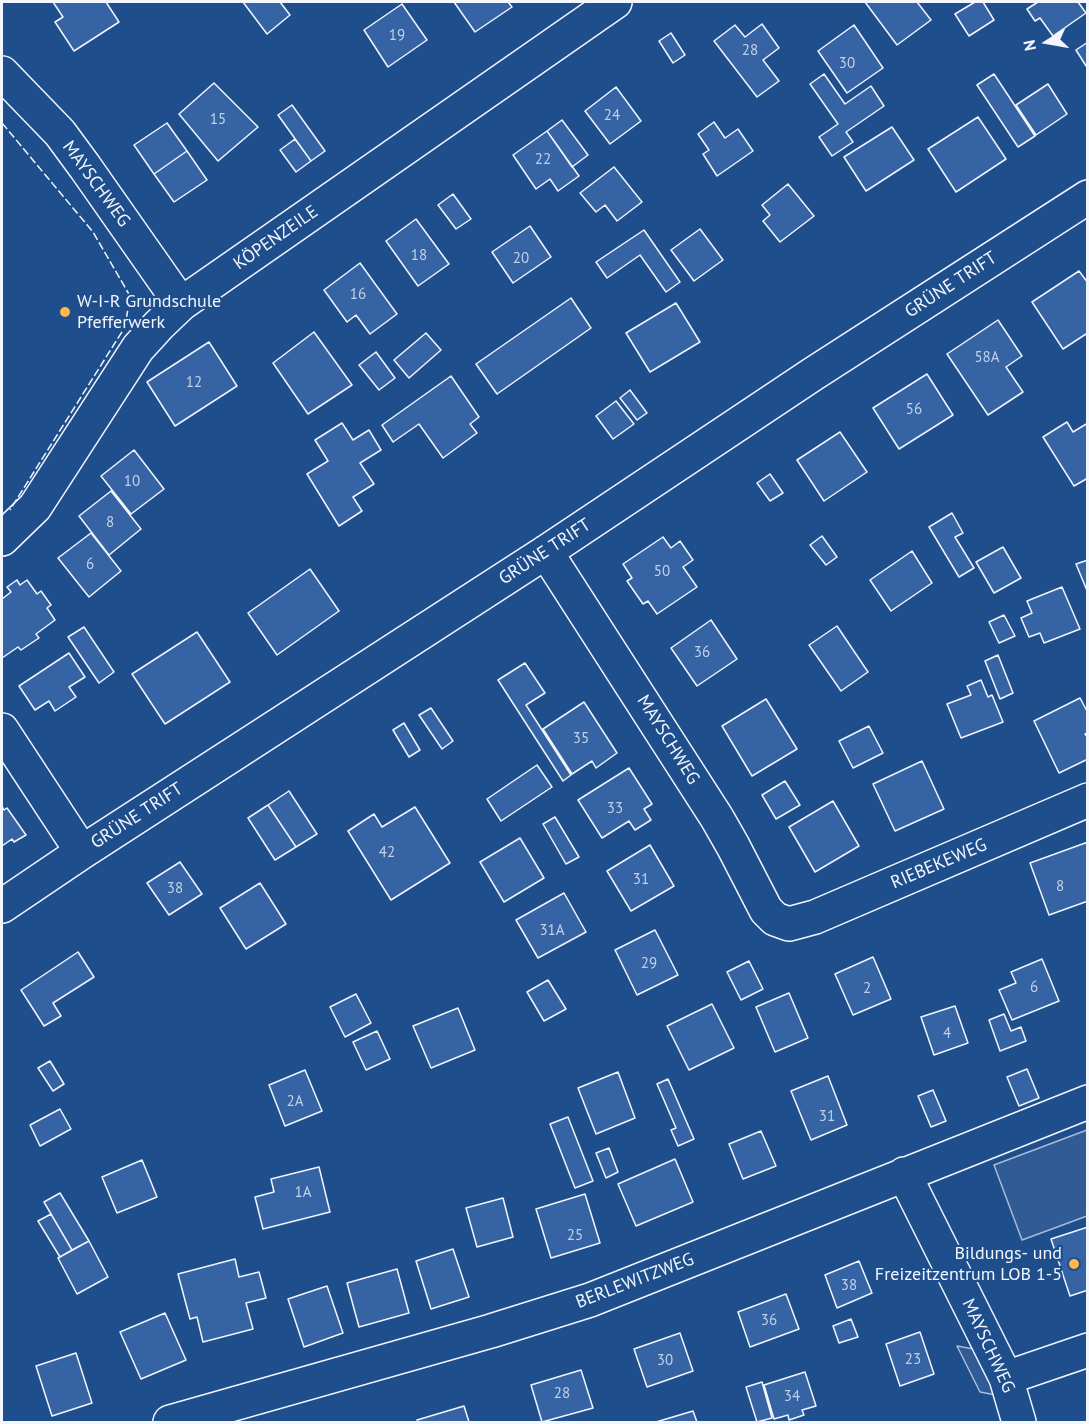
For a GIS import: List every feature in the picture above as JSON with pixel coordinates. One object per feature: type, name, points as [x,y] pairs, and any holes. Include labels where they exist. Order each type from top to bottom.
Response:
[{"type":"street","name":"KÖPENZEILE","points":[[2,539],[35,507],[138,348],[181,304],[615,2]]},
{"type":"street","name":"MAYSCHWEG","points":[[2,73],[60,133],[181,304]]},
{"type":"street","name":"GRÜNE TRIFT","points":[[2,906],[1088,197]]},
{"type":"street","name":"MAYSCHWEG","points":[[546,552],[717,818],[766,910],[776,919],[789,924]]},
{"type":"street","points":[[2,730],[82,852]]},
{"type":"street","name":"RIEBEKEWEG","points":[[789,924],[815,917],[1088,801]]},
{"type":"street","name":"BERLEWITZWEG","points":[[170,1422],[401,1358],[590,1300],[1088,1102]]},
{"type":"street","name":"MAYSCHWEG","points":[[904,1174],[1006,1378],[1019,1422]]},
{"type":"street","points":[[1006,1378],[1088,1350]]},
{"type":"shaded area","points":[[1087,1130],[1087,1216],[1022,1240],[994,1165]]},
{"type":"shaded area","points":[[957,1346],[974,1349],[996,1395],[980,1392]]},
{"type":"building","points":[[53,2],[106,2],[119,22],[74,51],[55,22],[63,17]]},
{"type":"building","points":[[243,2],[280,2],[290,15],[267,34]]},
{"type":"building","points":[[454,2],[508,2],[512,7],[475,32]]},
{"type":"building","points":[[865,2],[917,2],[931,20],[897,45]]},
{"type":"building","points":[[975,2],[983,2],[994,20],[969,36],[955,14]]},
{"type":"building","points":[[1038,2],[1078,2],[1086,13],[1053,36],[1040,18],[1035,21],[1027,9]]},
{"type":"building","points":[[402,4],[427,40],[388,67],[364,30]]},
{"type":"building","points":[[762,24],[779,48],[763,60],[779,81],[757,97],[714,41],[735,25],[745,37]]},
{"type":"building","points":[[854,25],[883,68],[847,93],[818,51]]},
{"type":"building","points":[[671,33],[685,55],[673,63],[659,41]]},
{"type":"building","points":[[1088,42],[1088,69],[1076,50]]},
{"type":"building","points":[[824,74],[845,104],[871,86],[884,106],[846,132],[853,142],[832,156],[819,137],[838,124],[810,84]]},
{"type":"building","points":[[994,74],[1035,136],[1018,147],[977,85]]},
{"type":"building","points":[[214,83],[258,127],[218,161],[179,114]]},
{"type":"building","points":[[1048,84],[1067,114],[1036,135],[1016,105]]},
{"type":"building","points":[[616,87],[641,121],[610,144],[585,111]]},
{"type":"building","points":[[292,105],[325,151],[311,161],[278,115]]},
{"type":"building","points":[[978,117],[1006,159],[956,192],[928,149]]},
{"type":"building","points":[[562,120],[588,155],[572,167],[547,131]]},
{"type":"building","points":[[714,122],[725,138],[738,129],[753,151],[717,176],[703,154],[709,150],[698,134]]},
{"type":"building","points":[[167,123],[187,151],[154,174],[134,145]]},
{"type":"building","points":[[892,127],[914,160],[866,191],[844,157]]},
{"type":"building","points":[[547,131],[579,176],[558,191],[550,179],[536,189],[513,155]]},
{"type":"building","points":[[295,139],[311,161],[296,172],[280,150]]},
{"type":"building","points":[[187,151],[207,180],[174,202],[154,174]]},
{"type":"building","points":[[614,167],[642,202],[617,221],[605,205],[596,212],[580,193]]},
{"type":"building","points":[[788,184],[814,216],[780,242],[763,221],[770,215],[762,205]]},
{"type":"building","points":[[453,194],[471,219],[456,229],[438,205]]},
{"type":"building","points":[[416,219],[449,264],[418,286],[386,241]]},
{"type":"building","points":[[530,226],[551,257],[513,283],[492,252]]},
{"type":"building","points":[[700,229],[723,260],[694,281],[671,250]]},
{"type":"building","points":[[644,230],[680,282],[666,292],[640,255],[607,278],[596,262]]},
{"type":"building","points":[[360,263],[397,314],[370,334],[356,315],[347,322],[324,290]]},
{"type":"building","points":[[1079,271],[1088,283],[1088,336],[1086,334],[1063,349],[1032,302]]},
{"type":"building","points":[[571,298],[591,328],[497,394],[476,364]]},
{"type":"building","points":[[676,303],[700,342],[650,372],[626,333]]},
{"type":"building","points":[[998,320],[1022,356],[1006,367],[1023,392],[988,415],[947,354]]},
{"type":"building","points":[[314,332],[352,385],[308,414],[273,363]]},
{"type":"building","points":[[426,333],[441,350],[409,378],[394,360]]},
{"type":"building","points":[[209,342],[237,386],[175,426],[147,382]]},
{"type":"building","points":[[376,352],[395,378],[379,390],[359,365]]},
{"type":"building","points":[[927,374],[953,415],[899,449],[873,408]]},
{"type":"building","points":[[451,376],[479,417],[470,424],[477,433],[443,458],[419,424],[393,442],[382,425]]},
{"type":"building","points":[[630,390],[647,413],[637,420],[620,398]]},
{"type":"building","points":[[616,401],[634,424],[613,439],[596,416]]},
{"type":"building","points":[[1067,422],[1073,432],[1088,423],[1088,478],[1074,486],[1043,437]]},
{"type":"building","points":[[342,423],[353,440],[369,430],[381,450],[360,463],[374,484],[353,497],[362,511],[339,526],[307,474],[328,461],[315,440]]},
{"type":"building","points":[[840,432],[867,472],[824,501],[797,460]]},
{"type":"building","points":[[134,450],[164,489],[131,514],[101,476]]},
{"type":"building","points":[[770,474],[783,493],[770,501],[757,483]]},
{"type":"building","points":[[111,491],[141,529],[109,555],[79,516]]},
{"type":"building","points":[[952,513],[963,533],[955,537],[974,568],[959,577],[929,527]]},
{"type":"building","points":[[91,533],[121,571],[89,597],[58,558]]},
{"type":"building","points":[[822,536],[837,557],[826,565],[810,545]]},
{"type":"building","points":[[663,537],[671,548],[680,541],[693,560],[683,567],[697,587],[657,614],[648,601],[643,604],[627,581],[632,578],[623,564]]},
{"type":"building","points":[[1003,547],[1021,578],[994,593],[976,562]]},
{"type":"building","points":[[912,551],[932,583],[891,611],[870,580]]},
{"type":"building","points":[[1088,560],[1088,593],[1076,564]]},
{"type":"building","points":[[310,569],[339,611],[277,655],[248,613]]},
{"type":"building","points":[[17,580],[20,585],[27,580],[37,594],[41,591],[51,605],[47,608],[55,620],[36,634],[39,638],[21,650],[18,647],[2,658],[2,599],[11,592],[7,587]]},
{"type":"building","points":[[1062,587],[1080,629],[1044,643],[1040,633],[1029,637],[1021,618],[1032,613],[1027,601]]},
{"type":"building","points":[[1004,615],[1015,636],[999,643],[989,622]]},
{"type":"building","points":[[711,620],[737,659],[697,686],[671,648]]},
{"type":"building","points":[[837,626],[868,672],[841,691],[809,645]]},
{"type":"building","points":[[84,627],[114,672],[99,683],[68,637]]},
{"type":"building","points":[[197,632],[230,682],[165,724],[132,674]]},
{"type":"building","points":[[69,653],[85,677],[69,687],[76,697],[55,711],[49,701],[35,710],[19,686]]},
{"type":"building","points":[[998,655],[1013,693],[1000,699],[985,661]]},
{"type":"building","points":[[525,663],[545,693],[526,705],[571,775],[563,781],[498,680]]},
{"type":"building","points":[[981,680],[988,697],[992,695],[1003,722],[961,738],[947,704],[971,695],[967,686]]},
{"type":"building","points":[[1080,698],[1088,713],[1088,733],[1085,734],[1088,738],[1088,759],[1059,773],[1034,721]]},
{"type":"building","points":[[766,699],[797,749],[752,776],[722,726]]},
{"type":"building","points":[[584,702],[617,753],[596,768],[592,761],[572,774],[543,729]]},
{"type":"building","points":[[431,708],[453,741],[442,749],[419,715]]},
{"type":"building","points":[[404,723],[420,750],[409,757],[393,730]]},
{"type":"building","points":[[869,726],[883,753],[853,768],[839,741]]},
{"type":"building","points":[[922,761],[944,809],[895,831],[873,784]]},
{"type":"building","points":[[537,765],[552,787],[501,821],[487,799]]},
{"type":"building","points":[[629,768],[652,804],[644,809],[651,820],[635,830],[629,821],[602,838],[578,800]]},
{"type":"building","points":[[785,781],[800,805],[776,819],[762,795]]},
{"type":"building","points":[[289,791],[317,834],[296,847],[268,805]]},
{"type":"building","points":[[833,801],[859,846],[815,872],[789,827]]},
{"type":"building","points":[[268,805],[296,847],[275,860],[248,818]]},
{"type":"building","points":[[2,806],[4,810],[7,808],[26,835],[14,842],[12,839],[2,846]]},
{"type":"building","points":[[415,807],[450,863],[391,900],[348,831],[374,814],[382,827]]},
{"type":"building","points":[[555,817],[579,857],[566,864],[543,824]]},
{"type":"building","points":[[520,838],[544,878],[504,902],[480,862]]},
{"type":"building","points":[[1088,842],[1088,901],[1049,915],[1030,863]]},
{"type":"building","points":[[650,845],[674,886],[631,911],[607,871]]},
{"type":"building","points":[[180,862],[202,894],[169,915],[147,883]]},
{"type":"building","points":[[260,883],[286,924],[246,949],[220,908]]},
{"type":"building","points":[[564,893],[586,932],[538,958],[516,920]]},
{"type":"building","points":[[655,930],[678,975],[637,995],[615,950]]},
{"type":"building","points":[[78,952],[94,977],[53,1003],[61,1016],[44,1026],[21,990]]},
{"type":"building","points":[[873,957],[891,999],[853,1015],[835,974]]},
{"type":"building","points":[[1042,959],[1059,1001],[1012,1020],[999,990],[1016,983],[1011,972]]},
{"type":"building","points":[[749,961],[763,989],[741,1000],[727,972]]},
{"type":"building","points":[[548,980],[566,1009],[544,1021],[527,992]]},
{"type":"building","points":[[789,993],[808,1038],[775,1052],[756,1007]]},
{"type":"building","points":[[356,994],[371,1023],[345,1037],[330,1007]]},
{"type":"building","points":[[712,1004],[734,1048],[689,1070],[667,1026]]},
{"type":"building","points":[[955,1006],[968,1043],[934,1055],[921,1017]]},
{"type":"building","points":[[458,1008],[475,1050],[431,1068],[413,1026]]},
{"type":"building","points":[[1004,1014],[1011,1031],[1021,1027],[1026,1041],[1000,1051],[989,1020]]},
{"type":"building","points":[[377,1031],[390,1059],[366,1070],[353,1042]]},
{"type":"building","points":[[50,1061],[64,1084],[53,1091],[38,1068]]},
{"type":"building","points":[[1027,1069],[1039,1098],[1019,1106],[1007,1077]]},
{"type":"building","points":[[305,1070],[322,1111],[285,1126],[269,1085]]},
{"type":"building","points":[[618,1072],[635,1118],[596,1134],[578,1088]]},
{"type":"building","points":[[828,1076],[847,1125],[811,1140],[791,1091]]},
{"type":"building","points":[[668,1079],[694,1139],[678,1146],[671,1130],[676,1128],[657,1084]]},
{"type":"building","points":[[933,1090],[946,1121],[931,1127],[918,1096]]},
{"type":"building","points":[[60,1109],[71,1129],[40,1146],[30,1125]]},
{"type":"building","points":[[568,1117],[593,1181],[575,1188],[550,1124]]},
{"type":"building","points":[[761,1131],[776,1166],[743,1179],[729,1144]]},
{"type":"building","points":[[609,1148],[618,1172],[606,1178],[596,1153]]},
{"type":"building","points":[[675,1159],[693,1202],[636,1226],[618,1184]]},
{"type":"building","points":[[142,1160],[157,1197],[117,1213],[102,1177]]},
{"type":"building","points":[[319,1167],[330,1212],[263,1229],[255,1197],[274,1192],[271,1179]]},
{"type":"building","points":[[60,1193],[89,1241],[72,1250],[44,1202]]},
{"type":"building","points":[[585,1194],[600,1243],[551,1258],[536,1209]]},
{"type":"building","points":[[503,1198],[513,1237],[477,1247],[466,1208]]},
{"type":"building","points":[[51,1214],[72,1250],[60,1257],[38,1221]]},
{"type":"building","name":"Bildungs- und Freizeitzentrum LOB 1-5","points":[[1088,1227],[1088,1290],[1070,1296],[1051,1239]]},
{"type":"building","points":[[89,1241],[108,1277],[77,1294],[58,1258]]},
{"type":"building","points":[[453,1249],[469,1297],[431,1309],[416,1261]]},
{"type":"building","points":[[235,1259],[239,1277],[259,1272],[266,1298],[246,1303],[253,1329],[203,1342],[197,1317],[190,1319],[178,1274]]},
{"type":"building","points":[[859,1261],[872,1293],[837,1308],[825,1275]]},
{"type":"building","points":[[397,1269],[409,1313],[359,1327],[347,1283]]},
{"type":"building","points":[[327,1286],[343,1333],[304,1347],[288,1299]]},
{"type":"building","points":[[786,1294],[799,1329],[750,1347],[738,1312]]},
{"type":"building","points":[[165,1313],[186,1360],[141,1379],[120,1332]]},
{"type":"building","points":[[851,1319],[858,1337],[839,1343],[833,1326]]},
{"type":"building","points":[[920,1332],[934,1374],[900,1386],[886,1344]]},
{"type":"building","points":[[680,1333],[693,1371],[647,1387],[634,1349]]},
{"type":"building","points":[[76,1353],[92,1403],[52,1416],[36,1366]]},
{"type":"building","points":[[581,1370],[593,1408],[542,1422],[531,1385]]},
{"type":"building","points":[[805,1372],[816,1406],[802,1410],[804,1415],[789,1420],[788,1415],[774,1419],[764,1385]]},
{"type":"building","points":[[762,1382],[772,1418],[757,1422],[746,1387]]},
{"type":"building","points":[[464,1406],[469,1422],[418,1422],[417,1420]]},
{"type":"building","points":[[693,1411],[697,1422],[656,1422]]},
{"type":"fence","points":[[2,123],[93,232],[130,296],[125,327],[10,510]]},
{"type":"place","name":"W-I-R Grundschule Pfefferwerk","points":[[65,312]]},
{"type":"place","name":"Bildungs- und Freizeitzentrum LOB 1-5","points":[[1074,1264]]}]
